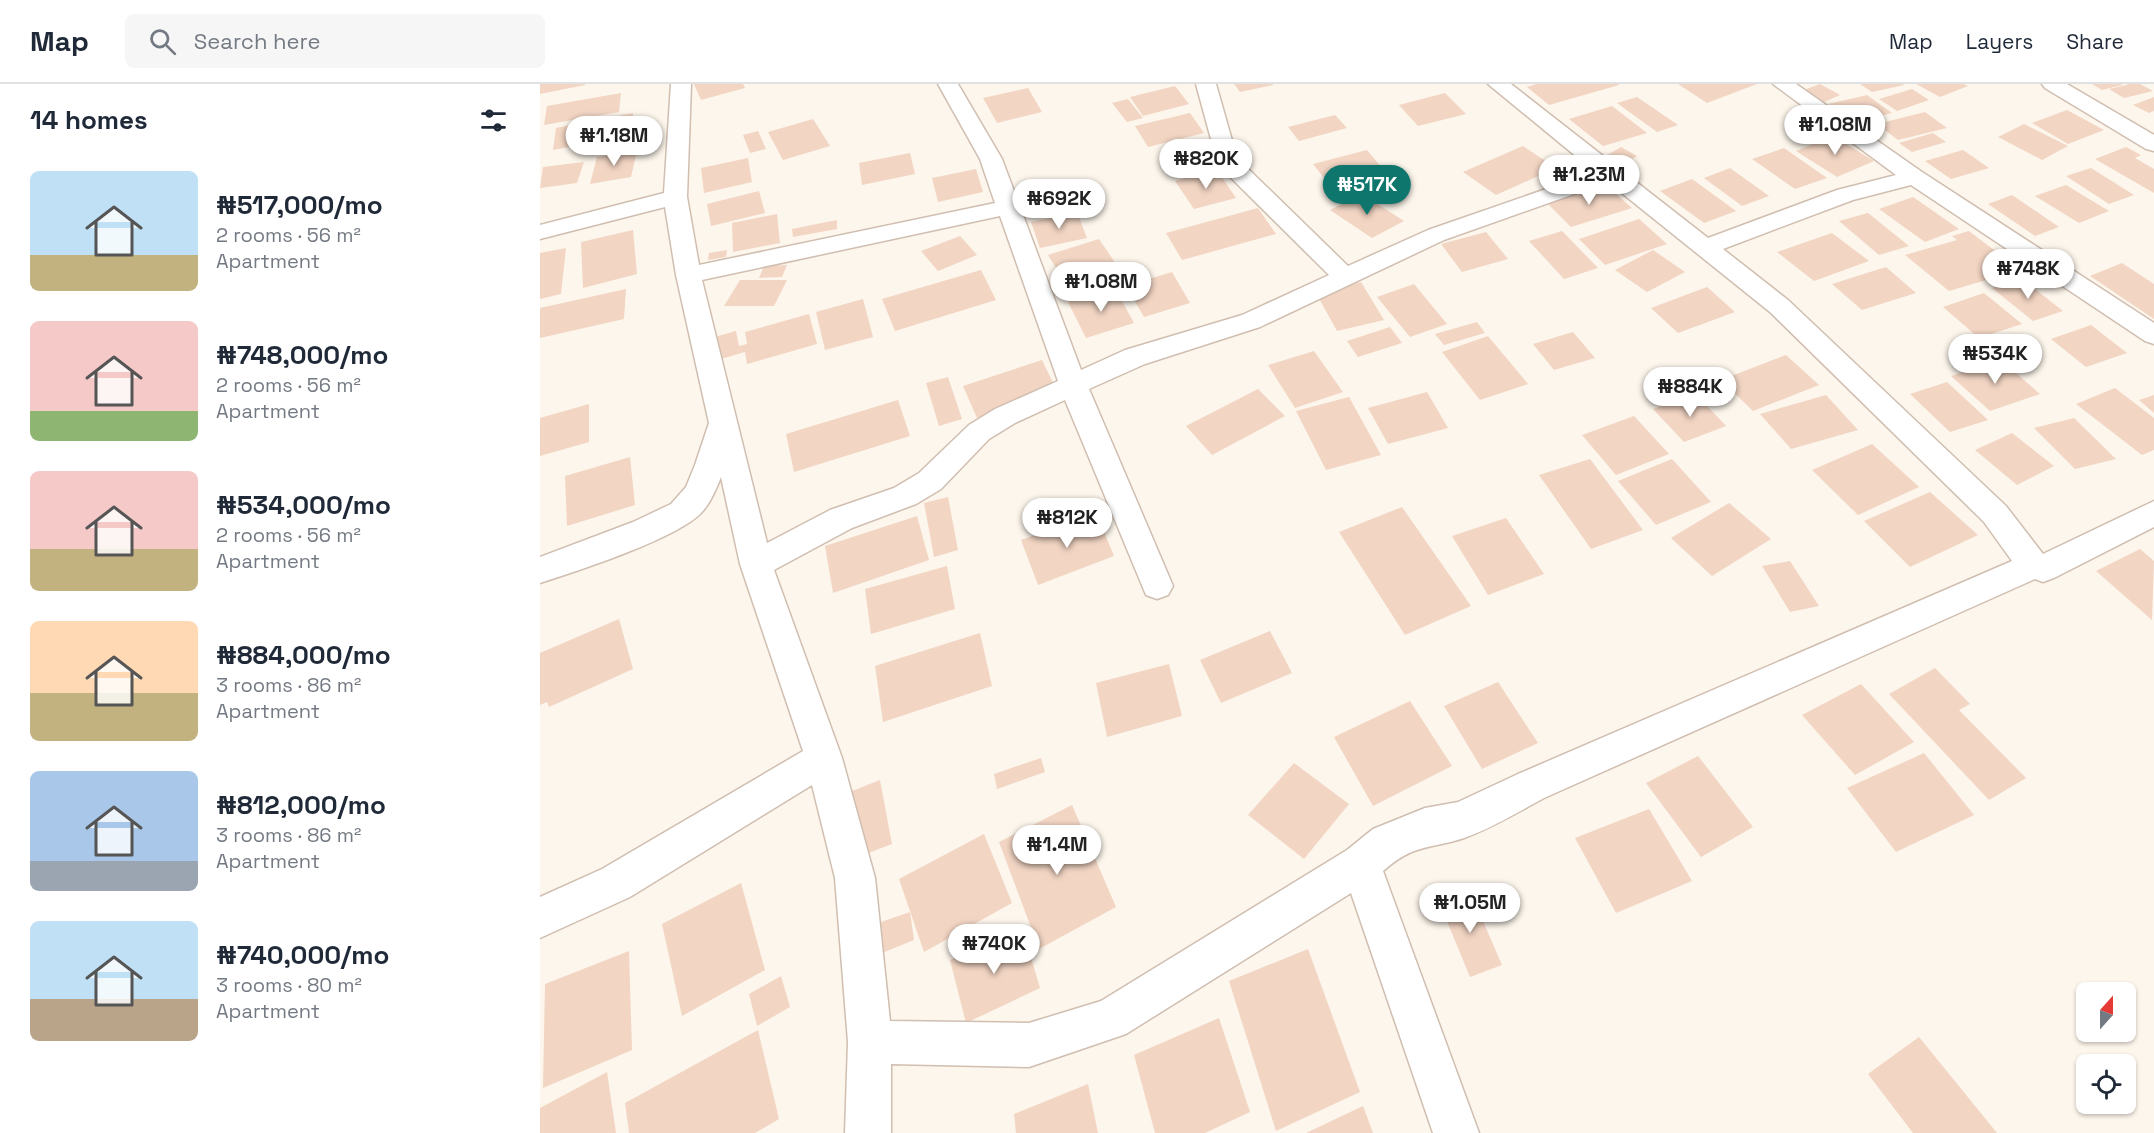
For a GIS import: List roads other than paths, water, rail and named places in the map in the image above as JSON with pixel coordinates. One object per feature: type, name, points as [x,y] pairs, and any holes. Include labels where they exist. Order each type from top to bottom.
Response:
[{"type":"street","points":[[681,84],[675,197],[688,275],[756,564],[824,758],[855,878],[870,1042],[868,1133]]},
{"type":"street","points":[[948,84],[991,159],[1073,385],[1157,586]]},
{"type":"street","points":[[1206,84],[1226,160],[1345,277]]},
{"type":"street","points":[[1498,84],[1779,306],[1995,514],[2033,566],[2043,569],[2154,513]]},
{"type":"street","points":[[1783,84],[1914,177],[2154,336]]},
{"type":"street","points":[[2052,84],[2154,144]]},
{"type":"street","points":[[756,564],[842,519],[905,496],[930,481],[978,432],[1005,416],[1135,357],[1251,321],[1436,235],[1612,172]]},
{"type":"street","points":[[1705,247],[1845,195],[1914,177]]},
{"type":"street","points":[[540,232],[675,197]]},
{"type":"street","points":[[688,275],[1008,207]]},
{"type":"street","points":[[540,570],[670,520],[689,506],[700,489],[723,423]]},
{"type":"street","points":[[870,1042],[1029,1045],[1111,1018],[1362,864],[1387,842],[1425,827],[1462,820],[1531,786],[2033,566]]},
{"type":"street","points":[[540,918],[616,884],[824,758]]},
{"type":"street","points":[[1362,864],[1456,1133]]}]
